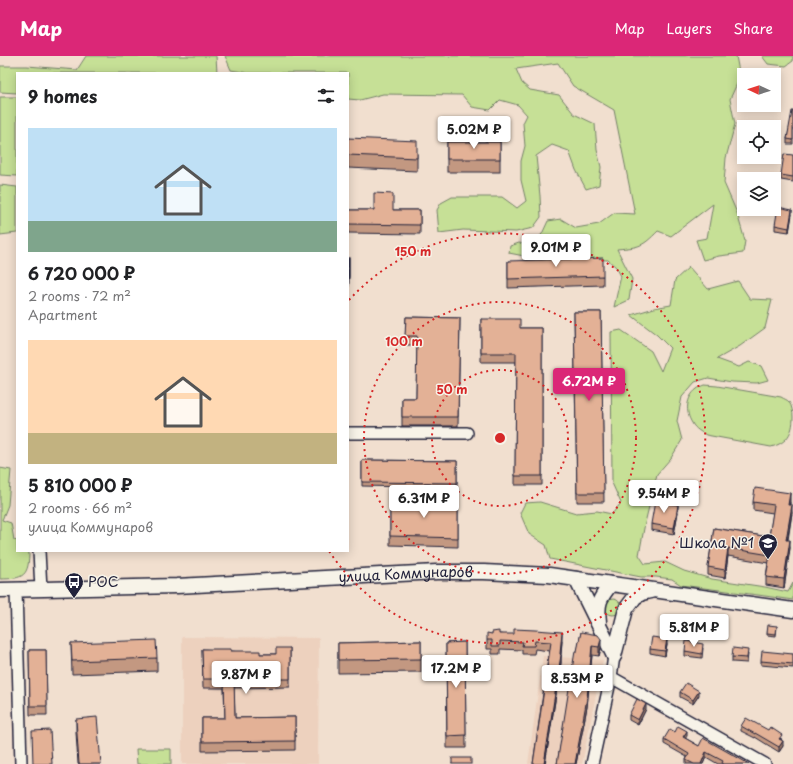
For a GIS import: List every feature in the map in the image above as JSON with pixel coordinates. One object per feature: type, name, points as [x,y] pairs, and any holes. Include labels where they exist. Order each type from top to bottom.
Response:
[{"type":"main road","name":"улица Коммунаров","points":[[0,590],[177,586],[436,572],[484,572],[549,575],[793,610]]},
{"type":"main road","points":[[576,579],[614,656]]},
{"type":"main road","points":[[599,626],[599,601],[602,594],[615,585],[624,595],[626,609],[614,656]]},
{"type":"main road","points":[[626,609],[635,597],[642,593],[655,590]]},
{"type":"street","points":[[349,433],[467,433]]},
{"type":"street","points":[[39,552],[41,589]]},
{"type":"street","points":[[16,590],[21,764]]},
{"type":"street","points":[[592,764],[611,677],[614,656]]},
{"type":"street","points":[[611,677],[764,764]]},
{"type":"shaded area","points":[[182,637],[319,638],[318,764],[182,764]]},
{"type":"shaded area","points":[[543,656],[603,660],[582,764],[528,764]]},
{"type":"green space","points":[[86,56],[216,56],[217,72],[16,72],[16,93],[0,92],[0,66],[27,66],[77,70]]},
{"type":"green space","points":[[225,56],[736,56],[738,68],[737,68],[737,84],[730,99],[735,124],[726,158],[724,183],[737,213],[745,241],[743,253],[703,260],[696,240],[707,238],[713,204],[671,236],[658,231],[644,243],[636,247],[617,249],[632,279],[629,300],[614,307],[621,276],[616,267],[608,260],[584,259],[549,261],[509,253],[510,246],[519,243],[531,245],[542,234],[548,221],[561,219],[576,228],[599,224],[614,213],[635,214],[614,110],[573,86],[558,63],[516,69],[522,83],[530,90],[559,95],[574,114],[595,124],[597,150],[601,167],[599,185],[586,189],[576,170],[569,151],[552,145],[536,156],[541,217],[533,228],[516,232],[463,230],[439,233],[437,210],[441,203],[452,197],[502,197],[517,208],[526,201],[521,180],[521,161],[525,146],[523,123],[527,115],[518,105],[500,100],[490,110],[472,107],[462,95],[383,94],[360,100],[349,99],[349,72],[242,72],[231,70]]},
{"type":"green space","points":[[762,56],[793,56],[793,61],[786,66],[768,64]]},
{"type":"green space","points":[[0,97],[16,97],[16,176],[0,175]]},
{"type":"green space","points":[[0,185],[16,187],[16,233],[0,235]]},
{"type":"green space","points":[[689,267],[708,289],[738,281],[750,299],[772,300],[765,328],[740,346],[717,359],[739,367],[749,362],[761,366],[768,380],[757,383],[732,382],[708,378],[695,382],[682,397],[677,421],[682,440],[671,458],[657,474],[639,555],[645,564],[665,562],[684,571],[712,579],[788,592],[793,583],[793,600],[681,585],[672,579],[641,577],[550,559],[546,545],[529,534],[520,513],[525,503],[540,502],[576,513],[597,511],[612,514],[621,503],[612,483],[611,332],[621,330],[651,351],[661,371],[670,348],[657,335],[631,315],[654,308],[671,305],[675,280]]},
{"type":"green space","points":[[705,385],[781,397],[787,400],[791,405],[793,415],[792,428],[788,436],[781,443],[771,447],[702,433],[693,425],[690,419],[688,414],[688,405],[693,392]]},
{"type":"green space","points":[[0,468],[11,470],[8,505],[2,520],[11,523],[14,540],[16,541],[16,552],[29,552],[29,559],[26,571],[20,577],[0,579]]},
{"type":"green space","points":[[613,599],[619,601],[621,607],[619,613],[613,615],[607,613],[605,607],[607,601]]},
{"type":"green space","points":[[136,749],[171,749],[171,764],[137,764]]},
{"type":"building","points":[[793,111],[793,140],[787,139]]},
{"type":"building","points":[[349,138],[417,141],[417,158],[349,155]]},
{"type":"building","points":[[447,142],[500,142],[500,159],[447,159]]},
{"type":"building","points":[[784,154],[793,155],[793,177],[781,175]]},
{"type":"building","points":[[374,193],[393,194],[393,210],[420,210],[420,225],[349,224],[349,210],[374,210]]},
{"type":"building","points":[[781,208],[792,210],[789,228],[775,225],[776,216],[781,216]]},
{"type":"building","points":[[603,258],[603,276],[508,279],[508,261]]},
{"type":"building","points":[[574,312],[601,312],[604,493],[577,493]]},
{"type":"building","points":[[406,317],[460,318],[458,417],[402,417],[402,398],[416,398],[417,336],[405,336]]},
{"type":"building","points":[[481,319],[520,319],[520,328],[542,328],[542,476],[515,476],[516,353],[481,353]]},
{"type":"building","points":[[362,460],[457,461],[457,483],[362,482]]},
{"type":"building","points":[[755,488],[790,493],[788,505],[792,505],[786,540],[790,540],[784,579],[766,577],[770,555],[728,548],[725,570],[708,567],[714,528],[769,537],[774,505],[753,502]]},
{"type":"building","points":[[390,501],[458,502],[458,538],[390,536]]},
{"type":"building","points":[[655,501],[678,505],[674,528],[651,524]]},
{"type":"building","points":[[768,625],[777,626],[776,634],[767,633]]},
{"type":"building","points":[[514,629],[562,632],[561,655],[544,764],[533,764],[551,642],[535,641],[534,646],[522,646],[523,642],[500,641],[500,646],[492,646],[492,640],[487,640],[487,633],[492,634],[492,632],[499,631],[499,634],[514,634]]},
{"type":"building","points":[[581,632],[598,635],[601,639],[599,647],[592,646],[587,698],[575,764],[557,764],[575,651],[577,651]]},
{"type":"building","points":[[652,637],[667,639],[665,651],[650,649]]},
{"type":"building","points":[[156,640],[157,658],[72,661],[71,643]]},
{"type":"building","points":[[421,641],[421,659],[338,660],[338,643]]},
{"type":"building","points":[[686,641],[703,644],[702,654],[685,651]]},
{"type":"building","points":[[465,642],[466,735],[447,736],[446,643]]},
{"type":"building","points":[[276,648],[290,648],[290,679],[234,679],[235,718],[295,717],[295,741],[202,742],[202,718],[225,718],[224,679],[203,679],[202,649],[231,649],[231,651],[260,651],[260,654],[276,654]]},
{"type":"building","points":[[733,648],[748,650],[747,658],[732,657]]},
{"type":"building","points":[[29,650],[46,650],[47,706],[30,706]]},
{"type":"building","points":[[762,651],[793,654],[793,664],[761,661]]},
{"type":"building","points":[[686,683],[699,691],[693,700],[680,692]]},
{"type":"building","points":[[637,699],[646,704],[638,720],[629,715]]},
{"type":"building","points":[[97,717],[101,764],[79,764],[76,719]]},
{"type":"building","points":[[746,718],[768,730],[770,727],[782,735],[779,739],[783,741],[779,747],[741,726]]},
{"type":"building","points":[[678,726],[687,731],[683,737],[699,746],[703,738],[749,764],[724,764],[722,763],[723,761],[706,752],[701,764],[694,764],[686,760],[689,754],[664,739],[670,729],[675,732]]},
{"type":"building","points":[[50,730],[52,764],[33,764],[32,731]]},
{"type":"building","points":[[452,758],[471,758],[471,764],[452,764]]},
{"type":"place","name":"Школа №1","points":[[768,560]]},
{"type":"place","name":"РОС","points":[[74,599]]}]
